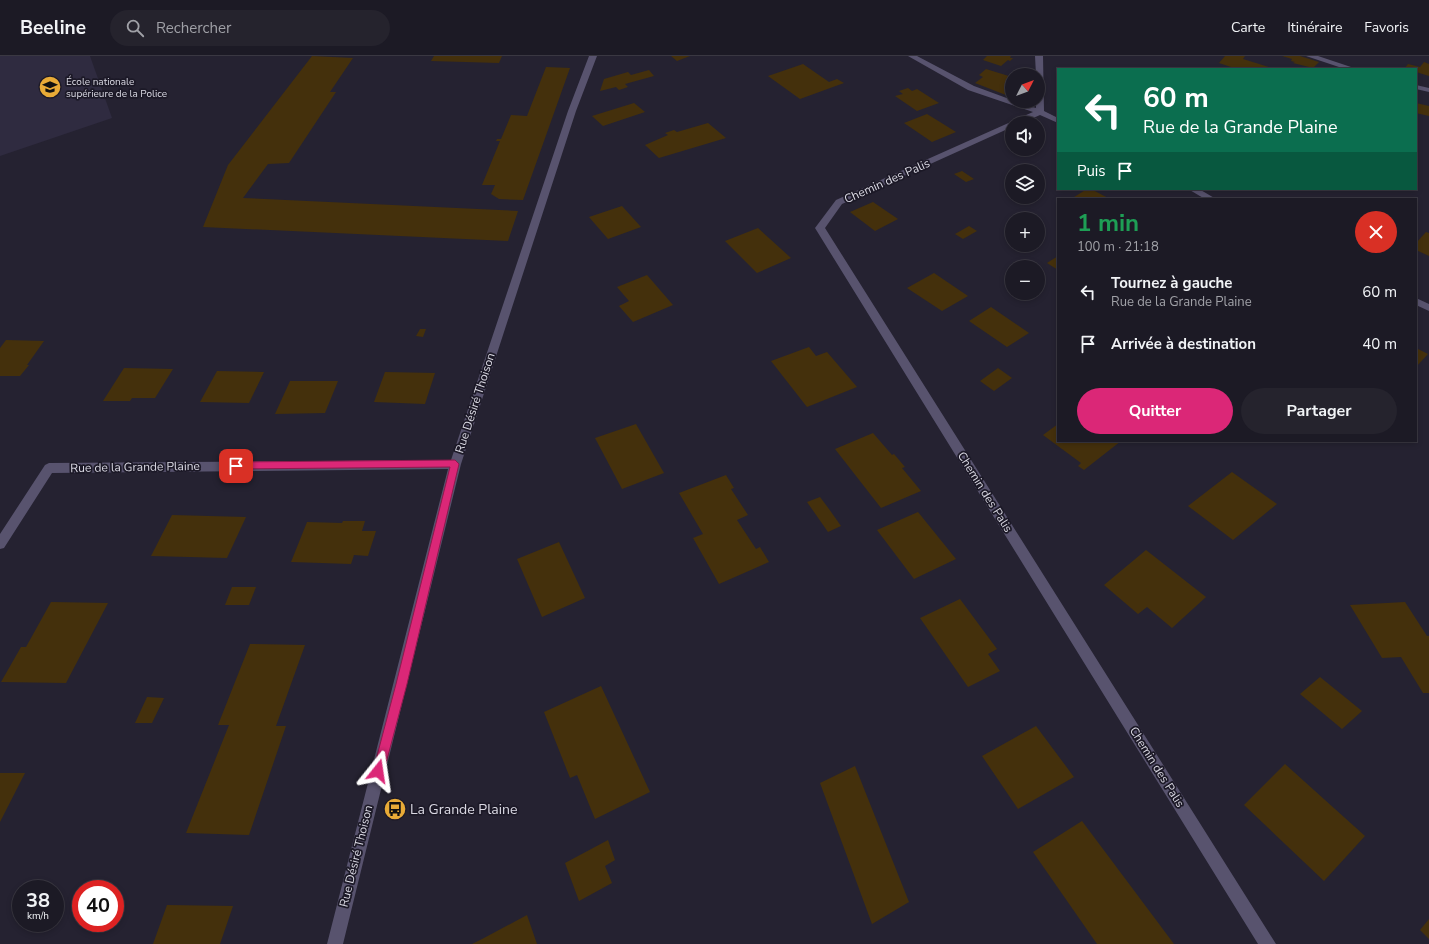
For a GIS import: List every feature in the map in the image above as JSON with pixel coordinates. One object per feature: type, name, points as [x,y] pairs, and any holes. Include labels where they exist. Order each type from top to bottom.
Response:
[{"type":"street","name":"Rue Désiré Thoison","points":[[335,944],[455,464],[572,111],[593,56]]},
{"type":"street","points":[[912,56],[971,88],[1040,112],[1057,120]]},
{"type":"street","points":[[1039,56],[1040,112]]},
{"type":"street","points":[[1310,56],[1350,68]]},
{"type":"street","points":[[1417,87],[1429,90]]},
{"type":"street","name":"Chemin des Palis","points":[[1031,116],[1040,112]]},
{"type":"street","name":"Chemin des Palis","points":[[1005,128],[839,202],[820,228],[1268,944]]},
{"type":"street","points":[[1194,190],[1210,198]]},
{"type":"street","points":[[1417,302],[1429,308]]},
{"type":"street","name":"Rue de la Grande Plaine","points":[[0,544],[49,468],[455,464]]},
{"type":"shaded area","name":"École nationale supérieure de la Police","points":[[0,56],[90,56],[112,118],[0,156]]},
{"type":"building","points":[[312,56],[353,58],[330,92],[336,92],[289,163],[268,164],[243,198],[518,211],[508,241],[203,227],[228,165]]},
{"type":"building","points":[[434,56],[502,56],[499,63],[431,61]]},
{"type":"building","points":[[671,56],[690,56],[677,61]]},
{"type":"building","points":[[987,56],[1011,56],[1010,58],[1013,58],[1001,66],[983,60]]},
{"type":"building","points":[[1225,56],[1245,56],[1243,59],[1272,68],[1234,68],[1219,63]]},
{"type":"building","points":[[1282,56],[1300,56],[1319,62],[1313,68],[1293,63],[1295,62],[1291,61],[1292,59]]},
{"type":"building","points":[[1424,62],[1429,64],[1429,76],[1417,72],[1417,68],[1405,68],[1408,64],[1420,67]]},
{"type":"building","points":[[803,64],[829,82],[837,79],[844,83],[800,99],[768,76]]},
{"type":"building","points":[[546,67],[570,68],[523,200],[499,199],[491,194],[495,185],[482,185],[500,141],[496,141],[497,139],[501,139],[511,115],[527,116]]},
{"type":"building","points":[[986,69],[1005,75],[1005,95],[975,83],[983,77],[979,75]]},
{"type":"building","points":[[649,70],[654,76],[625,84],[628,87],[619,90],[616,87],[600,91],[604,79],[628,72],[631,75]]},
{"type":"building","points":[[908,88],[912,91],[917,89],[939,103],[917,111],[895,96],[903,94],[899,91]]},
{"type":"building","points":[[634,103],[645,112],[603,126],[592,116]]},
{"type":"building","points":[[1417,103],[1429,106],[1429,116],[1417,113]]},
{"type":"building","points":[[927,114],[956,132],[932,142],[904,123]]},
{"type":"building","points":[[708,123],[726,138],[659,158],[645,145],[668,135],[665,133],[674,130],[677,132]]},
{"type":"building","points":[[962,171],[974,179],[966,182],[954,174]]},
{"type":"building","points":[[1085,190],[1093,190],[1108,198],[1073,198]]},
{"type":"building","points":[[873,202],[898,219],[875,231],[850,212]]},
{"type":"building","points":[[622,206],[641,227],[608,239],[589,217]]},
{"type":"building","points":[[969,226],[977,231],[963,239],[955,234]]},
{"type":"building","points":[[758,228],[791,258],[757,273],[725,241]]},
{"type":"building","points":[[1426,232],[1429,233],[1429,256],[1417,250],[1417,242]]},
{"type":"building","points":[[1057,257],[1057,269],[1047,263]]},
{"type":"building","points":[[934,273],[968,296],[942,311],[907,288]]},
{"type":"building","points":[[647,275],[673,305],[633,322],[619,306],[629,301],[617,287]]},
{"type":"building","points":[[991,307],[1029,333],[1007,347],[969,321]]},
{"type":"building","points":[[420,329],[426,329],[423,337],[416,336]]},
{"type":"building","points":[[6,340],[44,341],[27,365],[29,365],[20,376],[0,376],[0,348]]},
{"type":"building","points":[[809,347],[816,356],[827,352],[857,387],[807,407],[771,361]]},
{"type":"building","points":[[1417,348],[1428,354],[1417,366]]},
{"type":"building","points":[[124,368],[173,369],[155,398],[132,398],[130,401],[103,401]]},
{"type":"building","points":[[998,368],[1012,378],[994,391],[980,381]]},
{"type":"building","points":[[217,371],[264,372],[249,403],[200,402]]},
{"type":"building","points":[[385,372],[435,373],[425,404],[374,402]]},
{"type":"building","points":[[290,381],[338,381],[325,413],[275,414]]},
{"type":"building","points":[[636,424],[664,473],[622,489],[595,438]]},
{"type":"building","points":[[1057,425],[1057,442],[1120,442],[1084,470],[1078,466],[1081,463],[1043,435]]},
{"type":"building","points":[[873,433],[892,455],[894,454],[905,467],[902,468],[921,491],[881,508],[835,449]]},
{"type":"building","points":[[1232,472],[1277,504],[1233,540],[1188,506]]},
{"type":"building","points":[[726,475],[734,488],[731,489],[748,515],[737,520],[756,549],[760,547],[769,562],[719,584],[693,538],[703,534],[679,493]]},
{"type":"building","points":[[820,497],[841,526],[828,532],[807,502]]},
{"type":"building","points":[[918,512],[956,559],[914,579],[877,530]]},
{"type":"building","points":[[172,515],[246,517],[227,558],[151,556]]},
{"type":"building","points":[[343,521],[365,521],[362,531],[376,531],[368,556],[354,555],[351,564],[291,562],[307,522],[342,523]]},
{"type":"building","points":[[559,542],[585,598],[542,617],[517,559]]},
{"type":"building","points":[[1146,550],[1206,597],[1172,628],[1147,607],[1138,614],[1104,585]]},
{"type":"building","points":[[232,587],[256,587],[249,605],[225,605]]},
{"type":"building","points":[[960,599],[997,649],[988,654],[1000,671],[968,687],[920,618]]},
{"type":"building","points":[[51,602],[108,603],[66,683],[1,682],[21,647],[26,647]]},
{"type":"building","points":[[1405,602],[1427,636],[1429,636],[1429,693],[1423,693],[1401,657],[1382,658],[1350,605]]},
{"type":"building","points":[[250,644],[305,645],[276,726],[286,726],[249,835],[186,833],[229,725],[218,725]]},
{"type":"building","points":[[1320,677],[1362,711],[1342,729],[1300,694]]},
{"type":"building","points":[[601,686],[650,792],[595,819],[577,775],[570,778],[544,712]]},
{"type":"building","points":[[147,697],[164,698],[152,723],[135,723]]},
{"type":"building","points":[[1036,726],[1074,777],[1018,809],[982,756]]},
{"type":"building","points":[[1285,764],[1365,836],[1324,881],[1244,805]]},
{"type":"building","points":[[855,766],[909,902],[872,924],[820,783]]},
{"type":"building","points":[[0,773],[25,773],[0,822]]},
{"type":"building","points":[[1082,821],[1174,944],[1097,944],[1033,852]]},
{"type":"building","points":[[608,840],[615,860],[605,866],[612,883],[579,901],[565,863]]},
{"type":"building","points":[[167,905],[233,906],[220,944],[153,944]]},
{"type":"building","points":[[527,915],[537,944],[472,944],[484,938]]},
{"type":"building","points":[[1429,919],[1429,939],[1420,930]]},
{"type":"place","name":"École nationale supérieure de la Police","points":[[50,87]]},
{"type":"place","name":"La Grande Plaine","points":[[395,809]]},
{"type":"route","points":[[236,466],[455,464],[378,771]]}]
